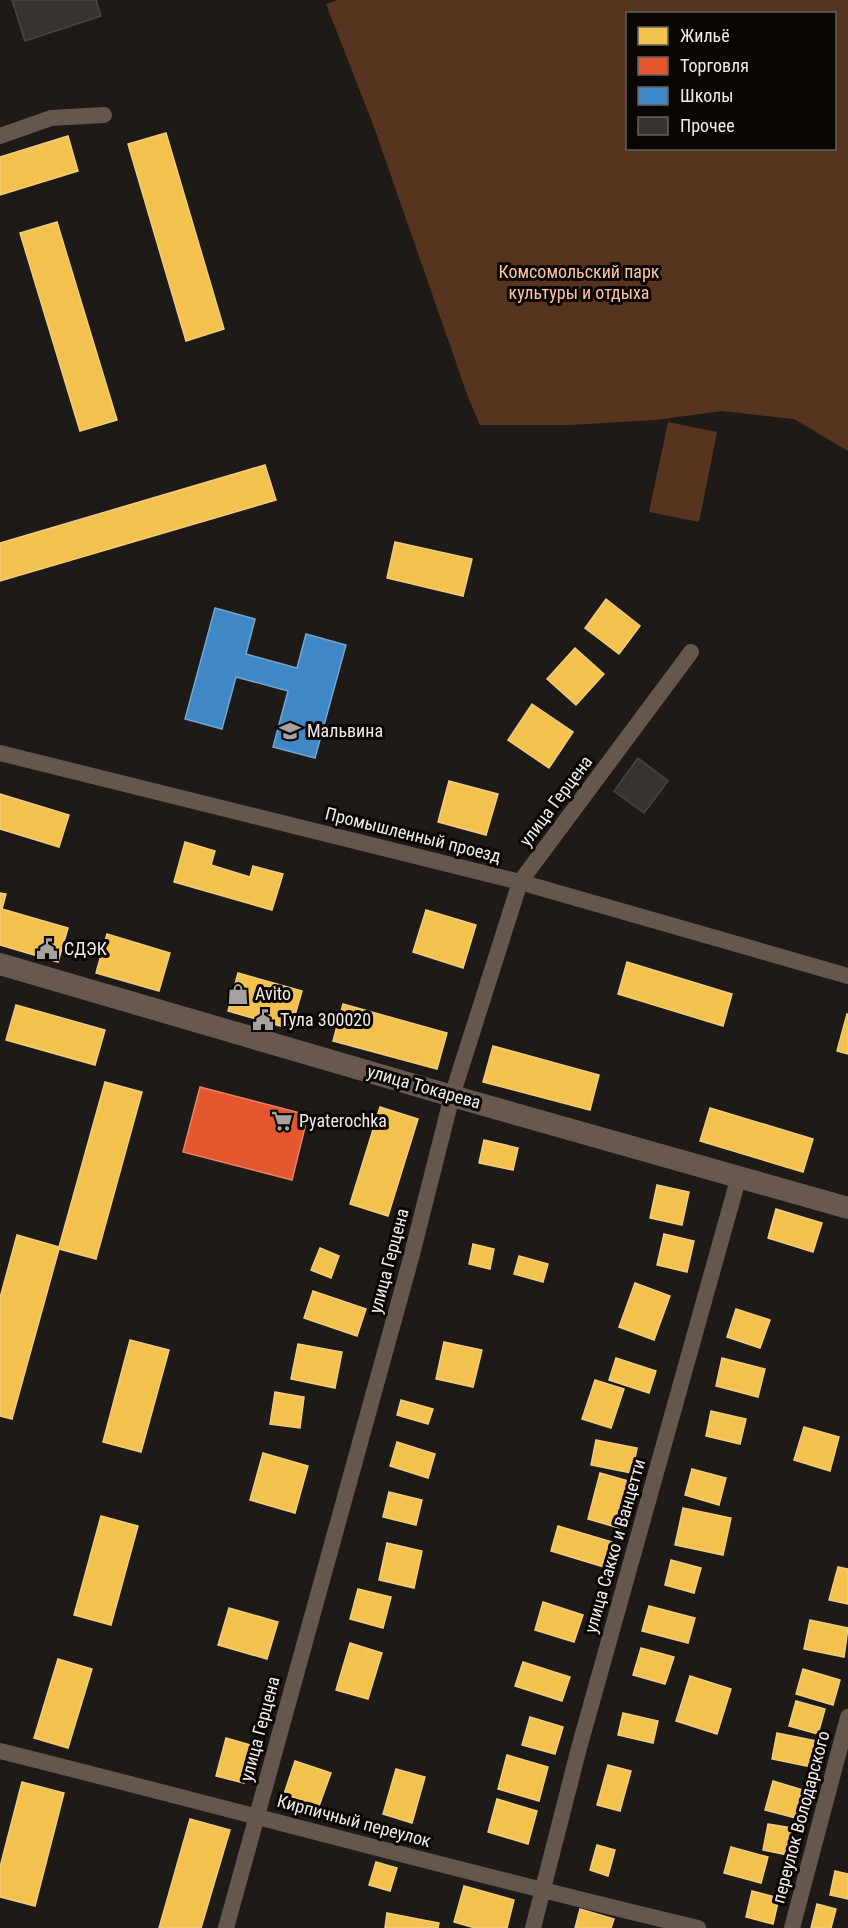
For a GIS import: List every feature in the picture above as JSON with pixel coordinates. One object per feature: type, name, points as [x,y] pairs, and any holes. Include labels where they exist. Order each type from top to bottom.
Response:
[{"type":"street","points":[[0,136],[51,118],[104,115]]},
{"type":"street","name":"улица Герцена","points":[[226,1928],[411,1258],[452,1096],[520,882],[692,652]]},
{"type":"street","name":"Промышленный проезд","points":[[0,753],[520,882],[848,976]]},
{"type":"street","name":"улица Токарева","points":[[0,964],[452,1096],[848,1208]]},
{"type":"street","name":"улица Сакко и Ванцетти","points":[[533,1928],[579,1748],[739,1176]]},
{"type":"street","name":"переулок Володарского","points":[[792,1928],[848,1717]]},
{"type":"street","name":"Кирпичный переулок","points":[[0,1751],[256,1815],[542,1891],[698,1928]]},
{"type":"green space","name":"Комсомольский парк культуры и отдыха","points":[[338,0],[848,0],[848,451],[794,419],[722,411],[655,420],[571,425],[480,425],[468,397],[374,127],[326,4]]},
{"type":"green space","points":[[668,422],[717,432],[699,522],[649,512]]},
{"type":"building: Жильё","points":[[166,133],[224,329],[186,341],[128,144]]},
{"type":"building: Жильё","points":[[68,136],[78,171],[0,195],[0,157]]},
{"type":"building: Жильё","points":[[57,222],[117,420],[80,431],[20,233]]},
{"type":"building: Жильё","points":[[265,465],[276,500],[0,581],[0,543]]},
{"type":"building: Жильё","points":[[395,542],[472,559],[463,596],[387,578]]},
{"type":"building: Жильё","points":[[606,599],[640,626],[619,654],[585,628]]},
{"type":"building: Жильё","points":[[575,648],[604,674],[576,705],[547,679]]},
{"type":"building: Жильё","points":[[532,704],[573,732],[549,768],[508,740]]},
{"type":"building: Жильё","points":[[449,781],[498,794],[486,835],[438,822]]},
{"type":"building: Жильё","points":[[0,794],[69,815],[59,847],[0,829]]},
{"type":"building: Жильё","points":[[185,842],[215,851],[211,865],[250,877],[253,866],[283,874],[272,910],[174,882]]},
{"type":"building: Жильё","points":[[0,893],[6,894],[2,909],[68,928],[58,962],[0,945]]},
{"type":"building: Жильё","points":[[426,910],[476,925],[463,968],[413,952]]},
{"type":"building: Жильё","points":[[107,934],[170,953],[159,991],[96,973]]},
{"type":"building: Жильё","points":[[627,962],[732,994],[723,1026],[618,994]]},
{"type":"building: Жильё","points":[[238,973],[302,991],[291,1029],[228,1011]]},
{"type":"building: Жильё","points":[[343,1004],[447,1033],[437,1069],[333,1041]]},
{"type":"building: Жильё","points":[[16,1005],[105,1030],[95,1065],[6,1040]]},
{"type":"building: Жильё","points":[[848,1014],[848,1054],[837,1051]]},
{"type":"building: Жильё","points":[[493,1046],[599,1075],[590,1110],[483,1082]]},
{"type":"building: Жильё","points":[[105,1082],[142,1092],[96,1259],[59,1249],[12,1419],[0,1416],[0,1298],[17,1235],[59,1247]]},
{"type":"building: Жильё","points":[[380,1107],[418,1119],[388,1216],[350,1204]]},
{"type":"building: Жильё","points":[[710,1108],[813,1139],[803,1172],[700,1141]]},
{"type":"building: Жильё","points":[[484,1140],[518,1148],[513,1170],[479,1163]]},
{"type":"building: Жильё","points":[[657,1185],[689,1192],[682,1225],[650,1218]]},
{"type":"building: Жильё","points":[[776,1209],[822,1223],[813,1252],[768,1238]]},
{"type":"building: Жильё","points":[[664,1234],[694,1241],[687,1272],[657,1265]]},
{"type":"building: Жильё","points":[[473,1244],[494,1249],[490,1269],[469,1264]]},
{"type":"building: Жильё","points":[[320,1248],[339,1256],[331,1278],[311,1270]]},
{"type":"building: Жильё","points":[[519,1256],[548,1264],[543,1282],[514,1274]]},
{"type":"building: Жильё","points":[[635,1283],[670,1296],[654,1340],[619,1327]]},
{"type":"building: Жильё","points":[[313,1291],[366,1309],[357,1336],[304,1318]]},
{"type":"building: Жильё","points":[[736,1309],[770,1320],[760,1348],[727,1337]]},
{"type":"building: Жильё","points":[[130,1340],[169,1350],[141,1452],[103,1442]]},
{"type":"building: Жильё","points":[[444,1342],[482,1350],[473,1387],[436,1379]]},
{"type":"building: Жильё","points":[[298,1344],[342,1352],[335,1388],[291,1379]]},
{"type":"building: Жильё","points":[[616,1358],[656,1371],[649,1393],[609,1380]]},
{"type":"building: Жильё","points":[[722,1358],[765,1369],[758,1397],[716,1386]]},
{"type":"building: Жильё","points":[[595,1380],[624,1389],[611,1428],[582,1419]]},
{"type":"building: Жильё","points":[[275,1392],[304,1397],[300,1428],[270,1424]]},
{"type":"building: Жильё","points":[[401,1400],[433,1409],[428,1424],[397,1415]]},
{"type":"building: Жильё","points":[[711,1411],[746,1419],[740,1444],[706,1436]]},
{"type":"building: Жильё","points":[[804,1427],[839,1437],[830,1471],[794,1460]]},
{"type":"building: Жильё","points":[[596,1440],[637,1448],[632,1473],[591,1465]]},
{"type":"building: Жильё","points":[[397,1442],[435,1454],[428,1478],[390,1466]]},
{"type":"building: Жильё","points":[[263,1453],[308,1466],[295,1513],[250,1500]]},
{"type":"building: Жильё","points":[[692,1469],[726,1478],[719,1505],[685,1495]]},
{"type":"building: Жильё","points":[[600,1473],[632,1482],[619,1528],[588,1519]]},
{"type":"building: Жильё","points":[[389,1492],[422,1500],[416,1525],[383,1517]]},
{"type":"building: Жильё","points":[[683,1508],[731,1518],[723,1555],[675,1545]]},
{"type":"building: Жильё","points":[[101,1516],[138,1526],[111,1625],[74,1615]]},
{"type":"building: Жильё","points":[[558,1526],[612,1542],[604,1567],[551,1551]]},
{"type":"building: Жильё","points":[[387,1543],[422,1551],[414,1588],[379,1580]]},
{"type":"building: Жильё","points":[[671,1560],[701,1568],[694,1593],[665,1585]]},
{"type":"building: Жильё","points":[[838,1567],[848,1569],[848,1604],[829,1600]]},
{"type":"building: Жильё","points":[[358,1589],[391,1597],[383,1628],[350,1619]]},
{"type":"building: Жильё","points":[[543,1602],[583,1615],[574,1642],[535,1630]]},
{"type":"building: Жильё","points":[[649,1606],[695,1618],[688,1643],[642,1631]]},
{"type":"building: Жильё","points":[[229,1608],[278,1622],[267,1659],[218,1645]]},
{"type":"building: Жильё","points":[[810,1620],[848,1628],[844,1657],[804,1649]]},
{"type":"building: Жильё","points":[[350,1643],[382,1653],[368,1699],[336,1690]]},
{"type":"building: Жильё","points":[[641,1648],[674,1657],[665,1684],[633,1675]]},
{"type":"building: Жильё","points":[[58,1659],[92,1669],[68,1748],[34,1738]]},
{"type":"building: Жильё","points":[[523,1662],[570,1677],[562,1701],[515,1686]]},
{"type":"building: Жильё","points":[[803,1669],[840,1680],[833,1705],[796,1694]]},
{"type":"building: Жильё","points":[[690,1676],[731,1689],[717,1734],[676,1721]]},
{"type":"building: Жильё","points":[[796,1701],[825,1709],[818,1734],[789,1726]]},
{"type":"building: Жильё","points":[[623,1713],[658,1721],[653,1743],[618,1735]]},
{"type":"building: Жильё","points":[[530,1717],[563,1727],[555,1754],[522,1745]]},
{"type":"building: Жильё","points":[[777,1733],[817,1741],[812,1767],[772,1759]]},
{"type":"building: Жильё","points":[[226,1738],[254,1746],[244,1783],[216,1776]]},
{"type":"building: Жильё","points":[[507,1755],[548,1767],[539,1801],[498,1789]]},
{"type":"building: Жильё","points":[[295,1761],[331,1773],[319,1806],[284,1794]]},
{"type":"building: Жильё","points":[[608,1765],[631,1771],[620,1811],[597,1805]]},
{"type":"building: Жильё","points":[[396,1769],[425,1777],[412,1823],[383,1814]]},
{"type":"building: Жильё","points":[[773,1781],[803,1790],[796,1818],[765,1810]]},
{"type":"building: Жильё","points":[[22,1782],[64,1793],[35,1906],[0,1897],[0,1867]]},
{"type":"building: Жильё","points":[[497,1799],[537,1811],[528,1844],[488,1832]]},
{"type":"building: Жильё","points":[[190,1819],[230,1830],[201,1928],[159,1928]]},
{"type":"building: Жильё","points":[[768,1824],[793,1828],[788,1855],[763,1850]]},
{"type":"building: Жильё","points":[[597,1845],[615,1850],[608,1876],[590,1870]]},
{"type":"building: Жильё","points":[[731,1847],[768,1857],[761,1883],[724,1873]]},
{"type":"building: Жильё","points":[[376,1862],[397,1868],[390,1891],[369,1885]]},
{"type":"building: Жильё","points":[[835,1871],[848,1874],[848,1899],[830,1895]]},
{"type":"building: Жильё","points":[[464,1886],[514,1900],[507,1928],[475,1928],[454,1922]]},
{"type":"building: Жильё","points":[[752,1891],[779,1898],[773,1924],[746,1917]]},
{"type":"building: Жильё","points":[[817,1904],[836,1909],[831,1928],[811,1928]]},
{"type":"building: Жильё","points":[[580,1909],[614,1919],[611,1928],[575,1928]]},
{"type":"building: Жильё","points":[[387,1913],[439,1923],[438,1928],[385,1928]]},
{"type":"building: Торговля","points":[[200,1087],[308,1115],[292,1180],[183,1152]]},
{"type":"building: Школы","points":[[215,608],[255,619],[246,654],[297,668],[306,634],[346,645],[315,758],[273,747],[288,691],[236,677],[222,729],[185,719]]},
{"type":"building: Прочее","points":[[12,0],[96,0],[101,16],[25,41]]},
{"type":"building: Прочее","points":[[638,758],[668,781],[644,813],[614,791]]},
{"type":"place","name":"Мальвина","points":[[290,731]]},
{"type":"place","name":"СДЭК","points":[[47,949]]},
{"type":"place","name":"Avito","points":[[238,994]]},
{"type":"place","name":"Тула 300020","points":[[263,1020]]},
{"type":"place","name":"Pyaterochka","points":[[282,1121]]}]
